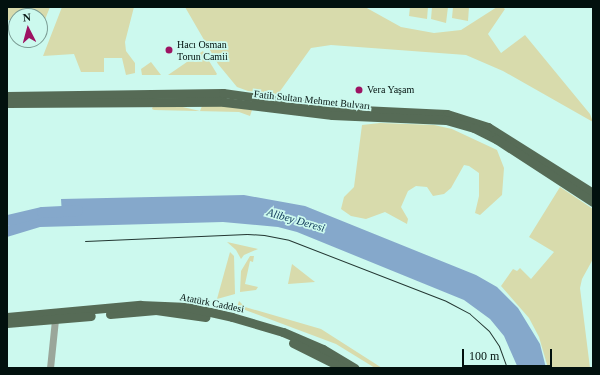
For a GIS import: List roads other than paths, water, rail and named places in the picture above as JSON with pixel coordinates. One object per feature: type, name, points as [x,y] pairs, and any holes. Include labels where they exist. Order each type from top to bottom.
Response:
[{"type":"main road","name":"Fatih Sultan Mehmet Bulvarı","points":[[7,103],[186,93],[231,94],[340,109],[432,112],[462,117],[499,134],[593,194]]},
{"type":"main road","points":[[150,101],[154,97],[186,93]]},
{"type":"main road","name":"Fatih Sultan Mehmet Bulvarı","points":[[7,96],[63,99],[224,102],[332,115],[431,119],[460,123],[496,139],[593,202]]},
{"type":"main road","name":"Atatürk Caddesi","points":[[7,323],[55,316],[141,308],[188,307],[260,324],[310,343],[355,368]]},
{"type":"main road","name":"Atatürk Caddesi","points":[[141,308],[238,324],[299,345],[344,368]]},
{"type":"main road","name":"Atatürk Caddesi","points":[[7,317],[55,316]]},
{"type":"street","points":[[50,368],[55,316]]},
{"type":"water","points":[[244,195],[305,206],[476,275],[497,287],[518,308],[540,344],[546,368],[518,368],[504,336],[490,319],[464,300],[297,232],[278,227],[223,222],[40,227],[7,237],[7,226],[29,218],[62,215],[61,199]]},
{"type":"waterway","name":"Alibey Deresi","points":[[7,220],[42,212],[77,210]]},
{"type":"tram line","points":[[85,241],[247,234],[264,235],[289,240],[446,301],[470,314],[489,331],[499,346],[507,368]]},
{"type":"place","name":"Hacı Osman Torun Camii","points":[[169,50]]},
{"type":"place","name":"Vera Yaşam","points":[[359,90]]}]
